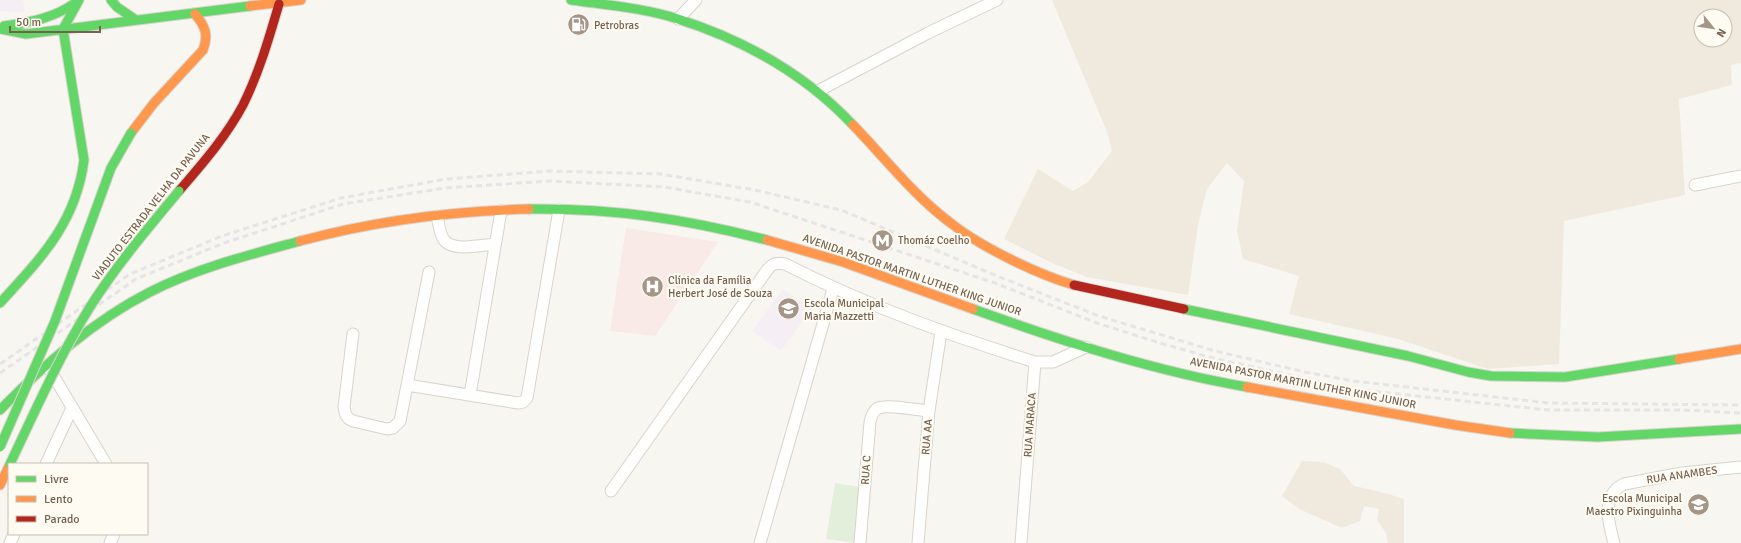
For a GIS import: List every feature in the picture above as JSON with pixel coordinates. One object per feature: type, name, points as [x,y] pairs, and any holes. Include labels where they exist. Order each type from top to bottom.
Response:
[{"type":"main road","points":[[0,28],[48,19],[67,11],[79,0]]},
{"type":"main road","points":[[0,302],[47,250],[60,232],[79,195],[84,160],[63,30],[79,0]]},
{"type":"main road","points":[[111,0],[117,7],[136,20]]},
{"type":"main road","points":[[0,28],[26,34],[302,0]]},
{"type":"main road","points":[[571,0],[644,11],[678,19],[726,38],[778,64],[818,91],[852,122],[924,200],[952,224],[970,237],[1008,257],[1060,281],[1101,292],[1231,318],[1491,376],[1565,377],[1741,349]]},
{"type":"main road","name":"VIADUTO ESTRADA VELHA DA PAVUNA","points":[[10,463],[66,347],[104,285],[211,153],[236,117],[267,44],[279,4]]},
{"type":"main road","points":[[0,447],[55,321],[111,168],[131,134],[154,103],[203,50],[207,40],[207,32],[195,14]]},
{"type":"main road","name":"AVENIDA PASTOR MARTIN LUTHER KING JUNIOR","points":[[0,410],[47,365],[91,328],[136,300],[194,271],[334,232],[421,217],[501,211],[598,210],[653,216],[703,224],[793,246],[847,263],[1011,322],[1086,347],[1220,382],[1514,434],[1575,436],[1682,434],[1741,429]]},
{"type":"main road","name":"VIADUTO ESTRADA VELHA DA PAVUNA","points":[[0,484],[8,467]]},
{"type":"street","points":[[617,0],[644,11]]},
{"type":"street","points":[[678,19],[696,0]]},
{"type":"street","points":[[818,91],[928,33],[998,0]]},
{"type":"street","points":[[1695,185],[1741,176]]},
{"type":"street","points":[[407,385],[518,403],[523,402],[528,398],[559,210]]},
{"type":"street","points":[[470,395],[501,211]]},
{"type":"street","points":[[437,216],[440,234],[444,241],[451,245],[457,247],[495,244]]},
{"type":"street","points":[[611,491],[770,265],[777,262],[785,264],[832,289],[941,332],[1035,362],[1053,362],[1086,347]]},
{"type":"street","points":[[353,334],[344,407],[348,419],[393,428],[400,421],[429,272]]},
{"type":"street","points":[[760,543],[832,289]]},
{"type":"street","name":"RUA AA","points":[[918,543],[929,411],[941,332]]},
{"type":"street","name":"RUA MARACA","points":[[1021,543],[1035,362]]},
{"type":"street","points":[[47,365],[105,463]]},
{"type":"street","name":"RUA C","points":[[860,543],[870,422],[877,409],[886,407],[929,411]]},
{"type":"street","points":[[46,463],[72,408]]},
{"type":"street","name":"RUA ANAMBES","points":[[1614,543],[1608,520],[1608,507],[1611,495],[1616,488],[1624,484],[1682,474],[1741,467]]},
{"type":"shaded area","points":[[0,0],[23,0],[25,12],[0,11]]},
{"type":"shaded area","points":[[1052,0],[1741,0],[1741,63],[1731,65],[1732,85],[1679,99],[1685,195],[1564,221],[1559,364],[1488,369],[1398,339],[1289,314],[1299,276],[1243,259],[1237,230],[1244,181],[1227,163],[1207,189],[1198,225],[1188,295],[1087,277],[1052,263],[1004,239],[1038,169],[1073,191],[1088,182],[1112,151],[1107,132]]},
{"type":"shaded area","name":"Clínica da Família Herbert José de Souza","points":[[626,228],[718,242],[655,336],[610,331]]},
{"type":"shaded area","points":[[783,289],[811,309],[781,351],[752,331]]},
{"type":"shaded area","points":[[1302,461],[1323,462],[1340,469],[1354,486],[1404,499],[1404,543],[1388,543],[1386,533],[1377,520],[1379,509],[1364,506],[1360,521],[1342,528],[1299,509],[1282,496]]},
{"type":"green space","points":[[835,483],[866,488],[856,543],[826,539]]},
{"type":"railway","points":[[0,364],[130,274],[222,236],[341,198],[446,179],[551,171],[661,174],[755,190],[841,210],[997,276],[1099,316],[1215,351],[1305,372],[1353,381],[1549,403],[1741,405]]},
{"type":"railway","points":[[0,373],[136,279],[224,243],[343,204],[445,188],[550,181],[664,187],[750,202],[995,283],[1097,323],[1160,343],[1213,358],[1352,389],[1548,410],[1682,410],[1741,413]]},
{"type":"traffic: fast","points":[[0,303],[29,271],[54,238],[65,221],[80,182],[84,160],[63,29],[79,0]]},
{"type":"traffic: fast","points":[[111,0],[117,7],[136,20]]},
{"type":"traffic: fast","points":[[571,0],[625,7],[665,15],[727,37],[773,61],[794,75],[815,90],[853,125]]},
{"type":"traffic: fast","points":[[4,26],[24,23],[61,12],[78,1]]},
{"type":"traffic: fast","points":[[0,29],[26,34],[250,6]]},
{"type":"traffic: fast","points":[[0,447],[55,321],[111,168],[131,133]]},
{"type":"traffic: fast","points":[[10,463],[38,404],[90,307],[121,262],[179,191]]},
{"type":"traffic: fast","points":[[529,209],[591,210],[649,216],[707,226],[767,240]]},
{"type":"traffic: fast","points":[[0,410],[34,376],[89,330],[109,316],[150,292],[168,283],[205,269],[300,241]]},
{"type":"traffic: fast","points":[[973,309],[1074,344],[1143,364],[1177,373],[1247,387]]},
{"type":"traffic: fast","points":[[1184,309],[1408,356],[1468,372],[1491,376],[1565,377],[1679,359]]},
{"type":"traffic: fast","points":[[1510,433],[1598,437],[1741,429]]},
{"type":"traffic: slow","points":[[250,6],[301,0]]},
{"type":"traffic: slow","points":[[131,133],[154,103],[203,50],[206,35],[204,27],[195,14]]},
{"type":"traffic: slow","points":[[853,125],[925,202],[964,233],[994,251],[1044,274],[1074,285]]},
{"type":"traffic: slow","points":[[300,241],[356,228],[413,218],[471,212],[529,209]]},
{"type":"traffic: slow","points":[[767,240],[843,262],[973,309]]},
{"type":"traffic: slow","points":[[1679,359],[1741,349]]},
{"type":"traffic: slow","points":[[1247,387],[1455,425],[1510,433]]},
{"type":"traffic: slow","points":[[0,485],[8,468]]},
{"type":"traffic: jam","points":[[179,191],[221,139],[243,105],[259,68],[279,4]]},
{"type":"traffic: jam","points":[[1074,285],[1184,309]]},
{"type":"place","name":"Petrobras","points":[[579,25]]},
{"type":"place","name":"Thomáz Coelho","points":[[883,240]]},
{"type":"place","name":"Clínica da Família Herbert José de Souza","points":[[652,286]]},
{"type":"place","name":"Escola Municipal Maria Mazzetti","points":[[789,309]]},
{"type":"place","name":"Escola Municipal Maestro Pixinguinha","points":[[1698,504]]}]
